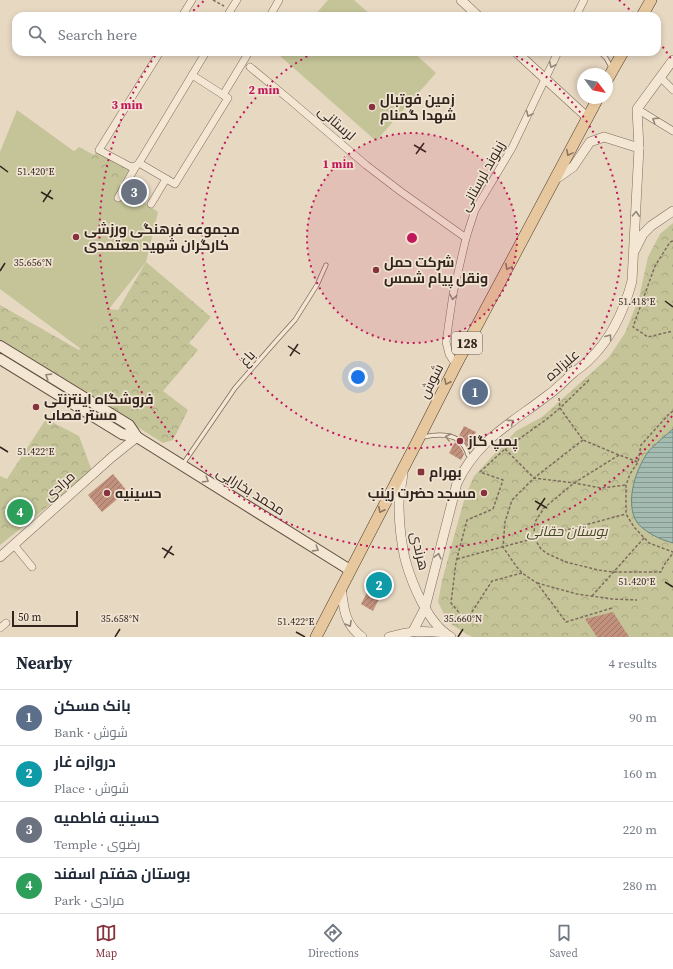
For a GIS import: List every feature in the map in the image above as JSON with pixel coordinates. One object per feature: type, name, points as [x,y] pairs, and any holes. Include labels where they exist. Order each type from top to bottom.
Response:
[{"type":"main road","points":[[644,12],[651,0]]},
{"type":"main road","points":[[613,70],[621,56]]},
{"type":"main road","name":"شوش","points":[[316,637],[456,365],[595,104]]},
{"type":"main road","name":"محمد بخارایی","points":[[0,346],[129,426],[137,437]]},
{"type":"main road","name":"محمد بخارایی","points":[[0,360],[122,434],[137,437],[350,570]]},
{"type":"street","points":[[184,12],[192,0]]},
{"type":"street","points":[[230,12],[237,0]]},
{"type":"street","points":[[272,12],[279,0]]},
{"type":"street","points":[[461,0],[474,12]]},
{"type":"street","points":[[578,12],[584,0]]},
{"type":"street","points":[[158,56],[99,150],[132,167],[137,165],[175,184],[228,98],[192,75]]},
{"type":"street","points":[[118,198],[204,56]]},
{"type":"street","points":[[223,95],[246,56]]},
{"type":"street","points":[[520,56],[588,118]]},
{"type":"street","name":"زینوند لرستانی","points":[[456,365],[449,354],[446,342],[453,294],[466,238],[475,210],[512,148],[556,56]]},
{"type":"street","points":[[673,60],[637,109],[673,131]]},
{"type":"street","name":"لرستانی","points":[[250,67],[366,165],[466,238]]},
{"type":"street","points":[[660,77],[673,90]]},
{"type":"street","name":"علیزاده","points":[[413,632],[425,608],[461,475],[484,444],[498,431],[548,396],[598,351],[612,332],[622,312],[632,281],[639,148],[637,109]]},
{"type":"street","points":[[555,179],[573,167],[590,142],[604,137],[639,148]]},
{"type":"street","points":[[150,204],[166,179]]},
{"type":"street","points":[[634,253],[643,234],[651,226],[673,211]]},
{"type":"street","name":"مرادی","points":[[0,558],[112,457],[137,437]]},
{"type":"street","name":"هرندی","points":[[404,466],[399,502],[400,530],[406,559],[415,587],[425,608],[432,619],[448,635]]},
{"type":"street","points":[[14,545],[32,567]]},
{"type":"street","points":[[341,588],[346,618],[355,632],[362,637]]},
{"type":"street","name":"هرندی","points":[[389,637],[403,633],[429,631],[448,635]]},
{"type":"lane","points":[[604,56],[612,68]]},
{"type":"lane","name":"باغ","points":[[182,465],[235,388],[295,320],[317,285],[326,265]]},
{"type":"lane","points":[[419,438],[429,435],[444,435],[452,437],[464,445],[468,455]]},
{"type":"path","points":[[214,0],[228,12]]},
{"type":"path","points":[[673,241],[670,242],[655,266],[633,327],[648,336],[673,331]]},
{"type":"path","points":[[522,573],[492,581],[466,621],[451,604],[457,559],[467,520],[493,509],[503,480],[480,472],[505,449],[560,408],[590,379]]},
{"type":"path","points":[[558,387],[560,408],[583,440],[638,462]]},
{"type":"path","points":[[619,455],[574,483],[544,508],[535,522],[534,538],[540,549],[566,562],[613,572],[661,572],[664,565],[673,553],[649,543],[634,528],[626,514],[626,485],[630,474],[638,462],[641,445],[673,411]]},
{"type":"path","points":[[498,431],[505,449],[534,478],[601,488],[626,485]]},
{"type":"path","points":[[583,440],[534,478],[512,500],[505,522],[504,547],[522,573],[537,583],[577,594],[612,599],[637,600]]},
{"type":"path","points":[[457,559],[626,514]]},
{"type":"path","points":[[592,596],[644,538]]},
{"type":"path","points":[[537,583],[566,622],[612,608]]},
{"type":"green space","points":[[328,0],[354,0],[368,12],[318,12]]},
{"type":"green space","name":"زمین فوتبال شهدا گمنام","points":[[280,56],[417,56],[436,73],[376,141]]},
{"type":"green space","name":"مجموعه فرهنگی ورزشی کارگران شهید معتمدی","points":[[17,110],[158,212],[146,262],[109,309],[81,349],[0,289],[0,152]]},
{"type":"green space","points":[[79,147],[94,155],[96,152],[130,170],[120,184],[102,175],[73,152]]},
{"type":"green space","name":"بوستان حقانی","points":[[673,223],[673,637],[472,637],[452,625],[446,618],[438,602],[442,581],[465,497],[474,476],[516,431],[542,417],[609,357],[625,333],[639,298],[648,257],[660,234]]},
{"type":"green space","points":[[146,262],[211,317],[189,343],[198,350],[163,391],[188,410],[173,440],[163,443],[0,341],[0,305],[79,350],[109,309],[118,310]]},
{"type":"green space","points":[[46,419],[79,436],[92,471],[0,545],[0,476],[7,479]]},
{"type":"shaded area","points":[[673,429],[673,543],[663,540],[646,531],[638,523],[632,511],[632,493],[636,475],[648,452]]},
{"type":"building","points":[[131,184],[143,191],[138,200],[126,193]]},
{"type":"building","points":[[473,380],[486,386],[477,405],[464,399]]},
{"type":"building","points":[[464,426],[476,432],[468,447],[459,436]]},
{"type":"building","points":[[455,442],[464,454],[461,460],[449,453]]},
{"type":"building","name":"حسینیه","points":[[113,474],[127,491],[102,512],[88,495]]},
{"type":"building","points":[[378,571],[390,577],[373,611],[361,604]]},
{"type":"building","points":[[613,612],[629,637],[597,637],[585,619]]},
{"type":"place","name":"زمین فوتبال شهدا گمنام","points":[[372,107]]},
{"type":"place","name":"حسینیه فاطمیه","points":[[134,192]]},
{"type":"place","name":"مجموعه فرهنگی ورزشی کارگران شهید معتمدی","points":[[76,237]]},
{"type":"place","name":"شرکت حمل ونقل پیام شمس","points":[[376,270]]},
{"type":"place","name":"بانک مسکن","points":[[475,392]]},
{"type":"place","name":"فروشگاه اینترنتی مستر قصاب","points":[[36,407]]},
{"type":"place","name":"پمپ گاز","points":[[460,441]]},
{"type":"place","name":"بهرام","points":[[421,472]]},
{"type":"place","name":"حسینیه","points":[[107,493]]},
{"type":"place","name":"مسجد حضرت زینب","points":[[484,493]]},
{"type":"place","name":"بوستان هفتم اسفند","points":[[20,512]]},
{"type":"place","name":"دروازه غار","points":[[379,585]]}]
